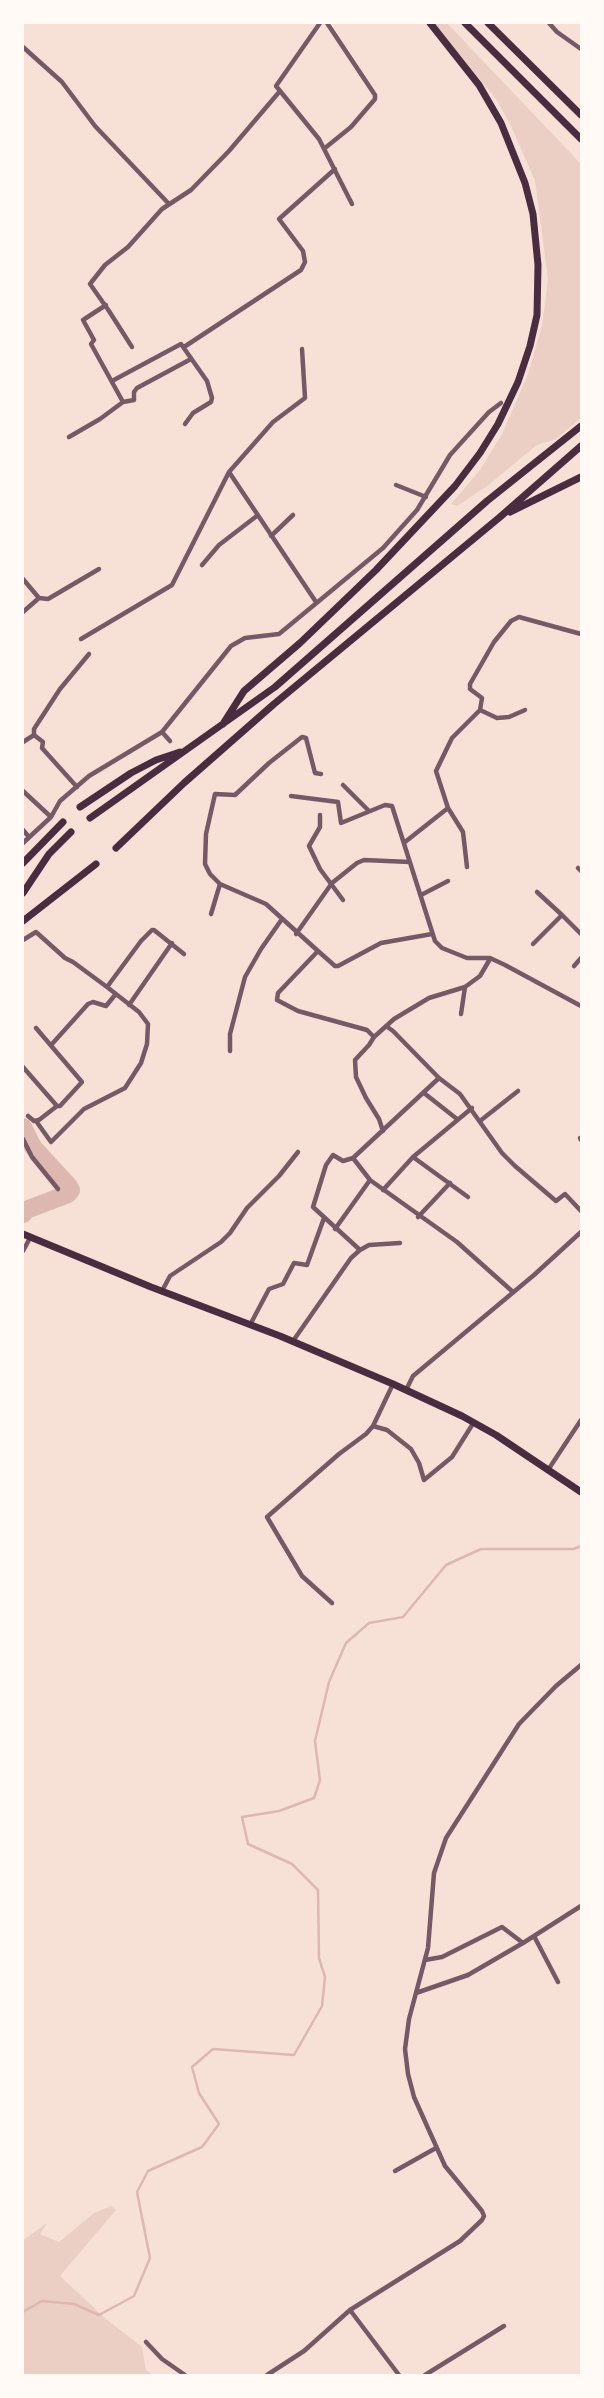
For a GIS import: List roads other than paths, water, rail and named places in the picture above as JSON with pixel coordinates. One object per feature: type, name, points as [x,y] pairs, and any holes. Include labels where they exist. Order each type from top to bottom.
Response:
[{"type":"highway","points":[[223,724],[244,691],[300,643],[376,570],[455,486],[498,424],[511,398],[530,346],[537,315],[538,274],[533,214],[525,183],[501,123],[479,85],[430,23]]},
{"type":"highway","points":[[465,23],[581,139]]},
{"type":"highway","points":[[488,23],[581,116]]},
{"type":"highway","points":[[89,818],[275,687],[487,502],[581,426]]},
{"type":"highway","points":[[116,848],[184,783],[274,704],[500,517],[581,446]]},
{"type":"highway","points":[[500,517],[581,477]]},
{"type":"highway","points":[[80,807],[131,773],[156,760],[190,748]]},
{"type":"highway","points":[[23,863],[63,822]]},
{"type":"highway","points":[[23,893],[49,855],[71,832]]},
{"type":"highway","points":[[23,922],[96,864]]},
{"type":"highway","points":[[26,1236],[162,1292],[293,1341],[393,1384],[474,1422],[581,1492]]},
{"type":"street","points":[[320,23],[276,86],[325,148],[352,204]]},
{"type":"street","points":[[325,148],[351,127],[375,99],[375,95],[327,23]]},
{"type":"street","points":[[549,23],[581,49]]},
{"type":"street","points":[[23,47],[62,82],[94,126],[169,204]]},
{"type":"street","points":[[132,347],[90,284],[105,265],[128,247],[162,209],[191,190],[229,151],[280,91]]},
{"type":"street","points":[[184,347],[301,270],[305,262],[303,251],[279,219],[335,169]]},
{"type":"street","points":[[106,305],[83,320],[94,340],[91,344],[123,402]]},
{"type":"street","points":[[112,381],[179,344],[184,347],[206,381],[212,398],[211,402],[193,413],[185,424]]},
{"type":"street","points":[[81,639],[172,585],[229,472],[273,422],[305,398],[302,349]]},
{"type":"street","points":[[69,437],[123,402],[134,400],[137,388],[191,359]]},
{"type":"street","points":[[23,843],[51,817],[60,801],[89,776],[162,732],[231,646],[244,639],[279,634],[383,548],[407,523],[426,497],[450,455],[489,412],[501,403]]},
{"type":"street","points":[[229,472],[316,602]]},
{"type":"street","points":[[396,485],[426,497]]},
{"type":"street","points":[[202,565],[219,545],[258,515]]},
{"type":"street","points":[[271,536],[293,515]]},
{"type":"street","points":[[23,579],[39,598],[48,599],[99,569]]},
{"type":"street","points":[[23,612],[39,598]]},
{"type":"street","points":[[467,867],[463,832],[448,808],[436,771],[452,738],[480,710],[483,700],[470,689],[470,684],[494,642],[515,618],[524,617],[581,634]]},
{"type":"street","points":[[34,735],[34,729],[60,689],[89,654]]},
{"type":"street","points":[[480,710],[497,718],[509,717],[525,710]]},
{"type":"street","points":[[162,732],[170,741]]},
{"type":"street","points":[[34,735],[43,742],[42,748],[77,788]]},
{"type":"street","points":[[23,743],[34,735]]},
{"type":"street","points":[[321,774],[317,775],[314,771],[306,738],[300,737],[235,795],[215,794],[206,834],[205,864],[210,874],[220,884],[259,900],[335,966],[381,943],[432,934]]},
{"type":"street","points":[[343,785],[369,811]]},
{"type":"street","points":[[23,791],[51,817]]},
{"type":"street","points":[[291,796],[338,802],[341,823],[385,805],[392,806],[432,934],[442,948],[467,958],[490,958],[581,1006]]},
{"type":"street","points":[[405,842],[448,808]]},
{"type":"street","points":[[320,815],[320,827],[309,846],[320,869],[344,900]]},
{"type":"street","points":[[23,830],[29,837]]},
{"type":"street","points":[[296,934],[332,883],[364,860],[410,862]]},
{"type":"street","points":[[421,895],[448,881]]},
{"type":"street","points":[[211,915],[220,884]]},
{"type":"street","points":[[537,892],[581,934]]},
{"type":"street","points":[[533,944],[562,915]]},
{"type":"street","points":[[230,1051],[230,1034],[245,977],[261,948],[282,919]]},
{"type":"street","points":[[107,988],[148,932],[154,930],[184,954]]},
{"type":"street","points":[[23,940],[36,932],[65,958],[139,1012],[149,1027],[145,1054],[132,1080],[115,1094],[84,1110],[51,1142],[36,1121],[28,1116]]},
{"type":"street","points":[[128,1005],[172,943]]},
{"type":"street","points":[[318,951],[278,993],[277,1000],[298,1011],[367,1030],[374,1037]]},
{"type":"street","points":[[383,1132],[379,1119],[356,1077],[354,1066],[357,1056],[386,1026],[429,998],[465,987],[480,976],[490,958]]},
{"type":"street","points":[[574,966],[581,958]]},
{"type":"street","points":[[461,1014],[465,987]]},
{"type":"street","points":[[52,1044],[88,1004],[93,1002],[106,1006],[116,995]]},
{"type":"street","points":[[386,1026],[439,1078],[460,1094],[502,1153],[555,1201],[565,1194],[581,1211]]},
{"type":"street","points":[[36,1028],[82,1082],[60,1106],[36,1121]]},
{"type":"street","points":[[23,1067],[57,1106]]},
{"type":"street","points":[[23,1082],[30,1076]]},
{"type":"street","points":[[360,1250],[313,1207],[326,1165],[333,1155],[343,1161],[354,1158],[439,1078]]},
{"type":"street","points":[[480,1121],[517,1091]]},
{"type":"street","points":[[424,1093],[457,1119]]},
{"type":"street","points":[[383,1190],[413,1157],[472,1108]]},
{"type":"street","points":[[23,1139],[32,1157],[47,1172],[58,1189]]},
{"type":"street","points":[[162,1292],[170,1276],[230,1233],[247,1208],[279,1176],[298,1152]]},
{"type":"street","points":[[413,1157],[468,1197]]},
{"type":"street","points":[[354,1158],[370,1180],[418,1217],[457,1242],[513,1292]]},
{"type":"street","points":[[335,1229],[370,1180]]},
{"type":"street","points":[[418,1217],[450,1183]]},
{"type":"street","points":[[250,1325],[269,1289],[283,1284],[294,1264],[307,1265],[324,1218]]},
{"type":"street","points":[[406,1390],[413,1376],[581,1232]]},
{"type":"street","points":[[23,1251],[26,1236]]},
{"type":"street","points":[[293,1341],[351,1258],[369,1245],[400,1243]]},
{"type":"street","points":[[332,1602],[302,1576],[267,1517],[366,1434],[373,1426],[393,1384]]},
{"type":"street","points":[[548,1470],[581,1420]]},
{"type":"street","points":[[373,1426],[387,1430],[411,1449],[424,1480],[452,1457],[474,1422]]},
{"type":"street","points":[[267,2375],[304,2351],[350,2310],[460,2241],[484,2216],[445,2166],[414,2096],[408,2074],[405,2049],[416,1993],[431,1960],[434,1873],[446,1838],[519,1724],[581,1665]]},
{"type":"street","points":[[416,1993],[468,1975],[581,1906]]},
{"type":"street","points":[[431,1960],[502,1927],[523,1943]]},
{"type":"street","points":[[534,1936],[558,1982]]},
{"type":"street","points":[[395,2171],[436,2148]]},
{"type":"street","points":[[350,2310],[399,2375]]},
{"type":"street","points":[[425,2375],[504,2326]]},
{"type":"street","points":[[146,2342],[162,2359],[185,2375]]},
{"type":"waterway","points":[[23,1127],[33,1147],[71,1190],[68,1194],[26,1210],[23,1214]]},
{"type":"waterway","points":[[23,2312],[42,2301],[74,2304],[99,2315],[134,2296],[150,2258],[137,2192],[148,2171],[202,2147],[219,2124],[199,2093],[192,2067],[213,2049],[294,2055],[322,2006],[325,1977],[319,1958],[318,1890],[292,1864],[248,1844],[242,1817],[279,1811],[314,1798],[320,1780],[315,1741],[329,1682],[346,1643],[369,1623],[403,1617],[446,1565],[481,1549],[574,1549],[581,1546]]}]
